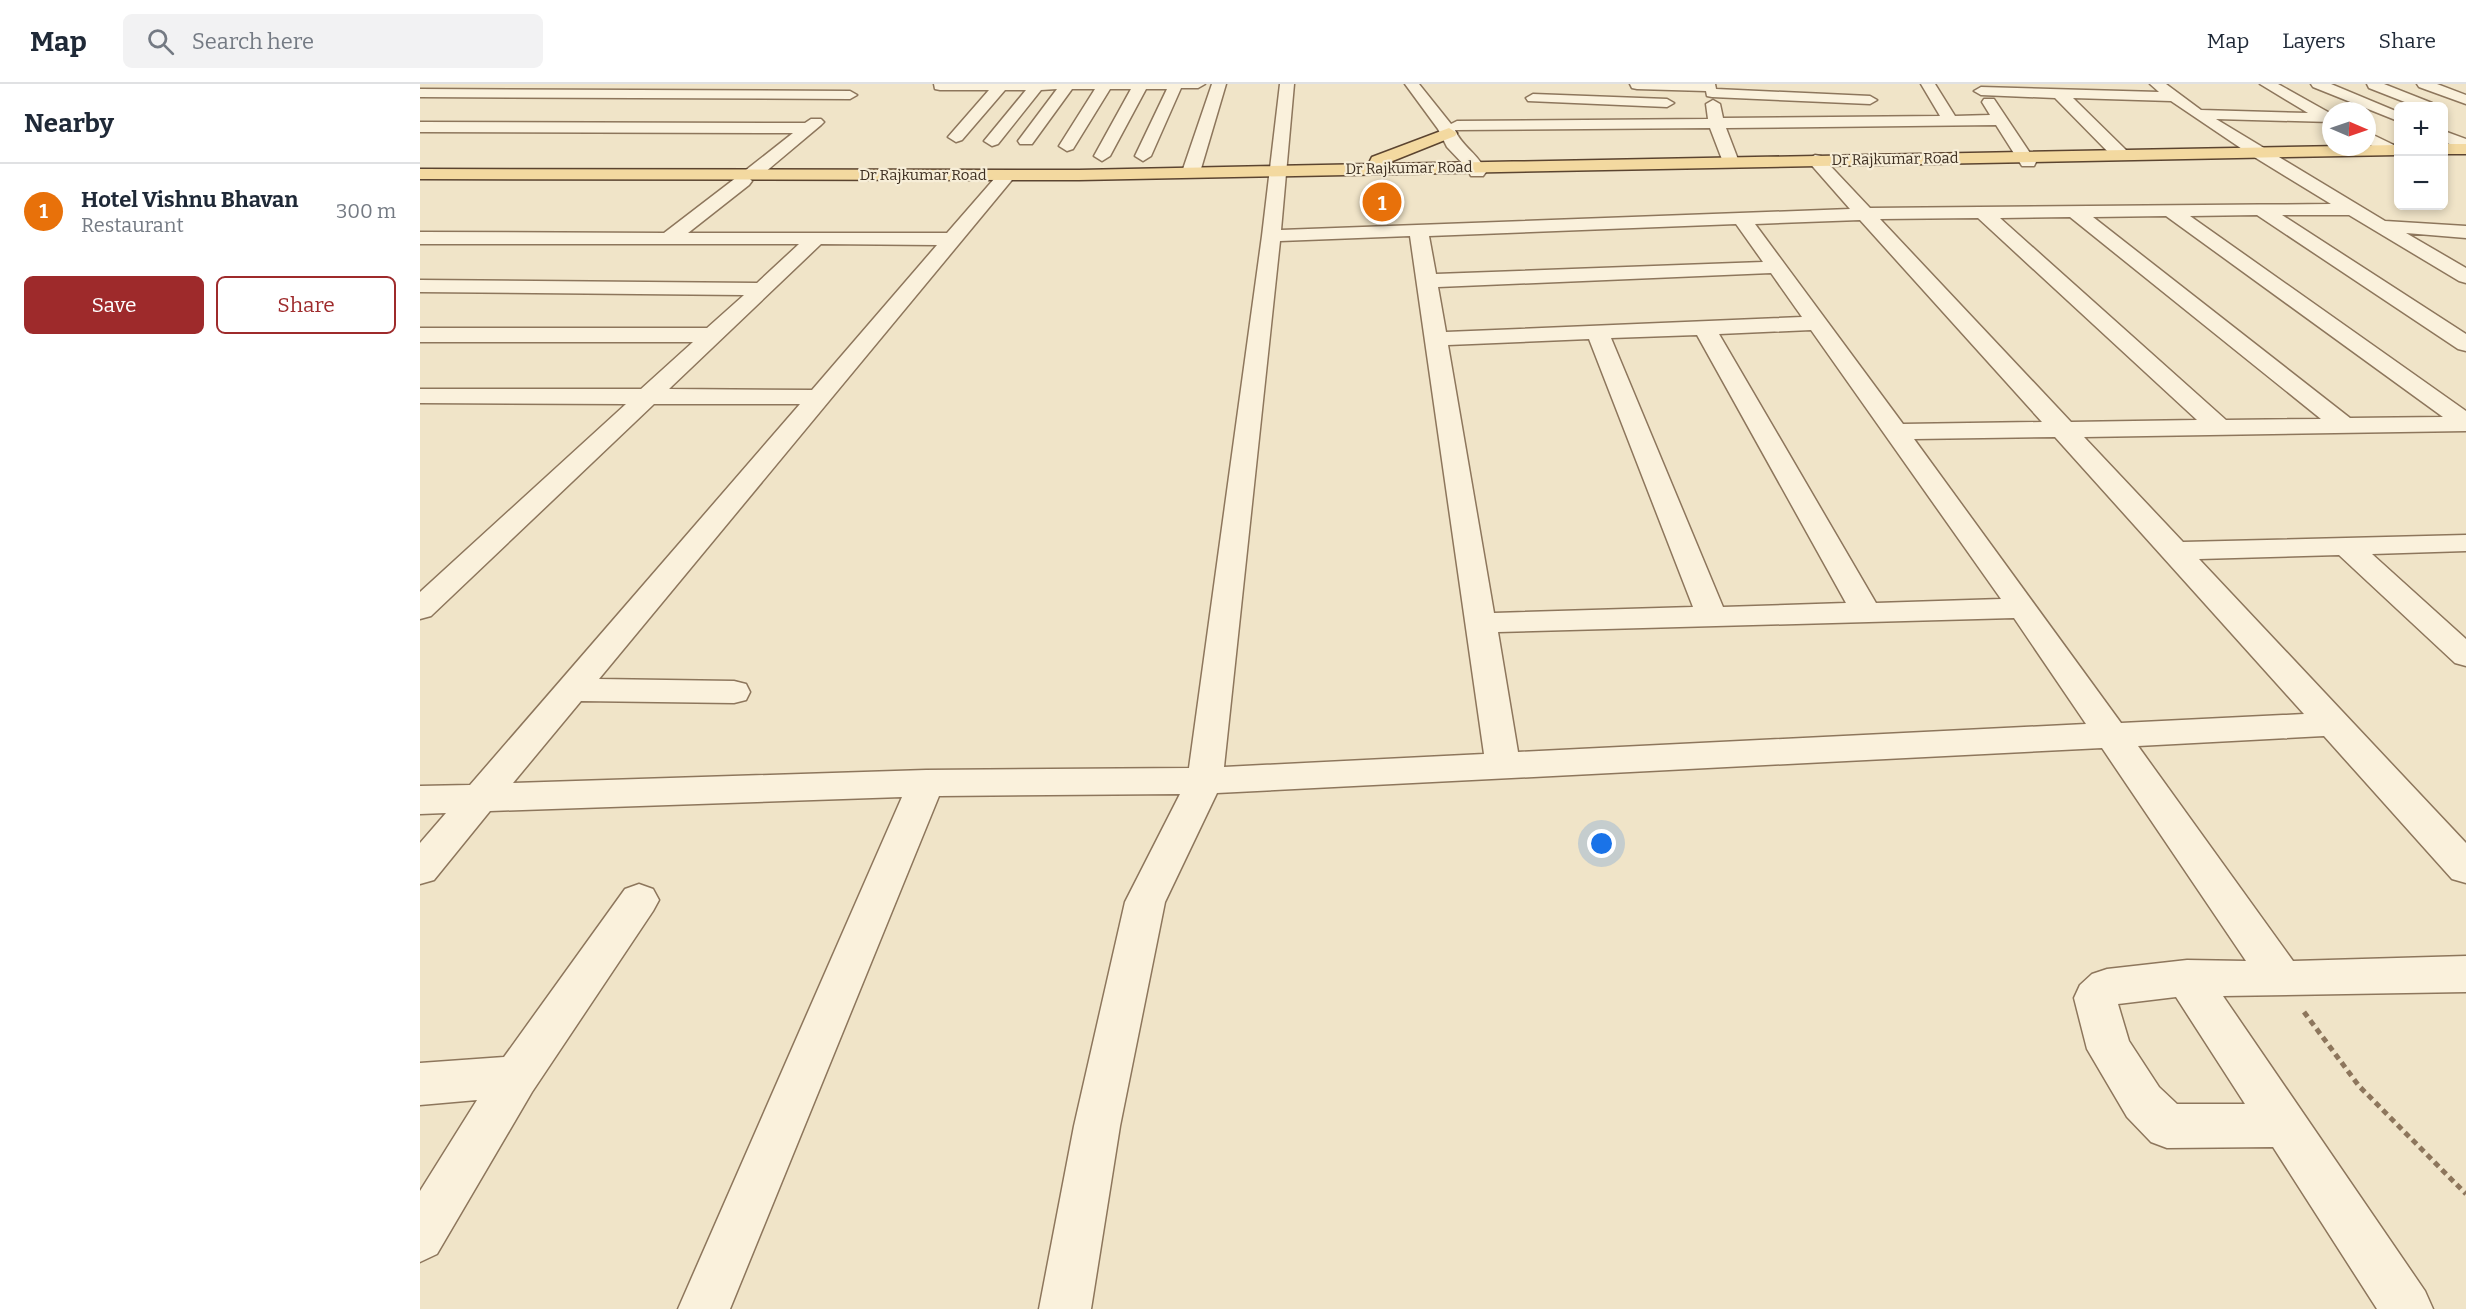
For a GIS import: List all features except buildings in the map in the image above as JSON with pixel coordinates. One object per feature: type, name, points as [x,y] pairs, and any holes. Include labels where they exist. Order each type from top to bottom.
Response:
[{"type":"main road","points":[[1357,172],[1451,133]]},
{"type":"main road","points":[[2448,149],[2466,147]]},
{"type":"main road","name":"Dr Rajkumar Road","points":[[1476,169],[2394,152]]},
{"type":"main road","name":"Dr Rajkumar Road","points":[[2026,159],[2120,154],[2262,155]]},
{"type":"main road","points":[[2448,155],[2466,155]]},
{"type":"main road","name":"Dr Rajkumar Road","points":[[420,174],[1004,178],[1277,174],[1731,162],[1817,163]]},
{"type":"main road","name":"Dr Rajkumar Road","points":[[1004,178],[1191,172],[1277,174]]},
{"type":"main road","name":"Dr Rajkumar Road","points":[[420,180],[747,177]]},
{"type":"street","points":[[475,93],[493,84]]},
{"type":"street","points":[[669,238],[865,84]]},
{"type":"street","points":[[1102,156],[1141,84]]},
{"type":"street","points":[[1143,156],[1176,84]]},
{"type":"street","points":[[940,86],[1198,84]]},
{"type":"street","points":[[1191,172],[1219,84]]},
{"type":"street","points":[[1065,1309],[1097,1126],[1145,902],[1205,781],[1271,236],[1287,84]]},
{"type":"street","points":[[1412,84],[1476,169]]},
{"type":"street","points":[[1575,84],[1528,100],[1680,104]]},
{"type":"street","points":[[1620,84],[1645,84],[1710,95],[1803,91],[1870,100]]},
{"type":"street","points":[[1645,84],[1652,125]]},
{"type":"street","points":[[1863,84],[1880,121]]},
{"type":"street","points":[[1928,84],[1950,120]]},
{"type":"street","points":[[2096,84],[2107,95]]},
{"type":"street","points":[[2157,84],[2195,117],[2456,266],[2466,277]]},
{"type":"street","points":[[2267,84],[2322,115]]},
{"type":"street","points":[[2318,84],[2394,115]]},
{"type":"street","points":[[2372,84],[2417,102]]},
{"type":"street","points":[[956,137],[1001,85]]},
{"type":"street","points":[[992,141],[1037,85]]},
{"type":"street","points":[[1026,141],[1068,85]]},
{"type":"street","points":[[1067,146],[1105,85]]},
{"type":"street","points":[[2429,86],[2466,87]]},
{"type":"street","points":[[2429,86],[2466,100]]},
{"type":"street","points":[[1978,87],[2060,94],[2175,98]]},
{"type":"street","points":[[1978,87],[2026,159]]},
{"type":"street","points":[[420,93],[850,95]]},
{"type":"street","points":[[2060,94],[2120,154]]},
{"type":"street","points":[[1710,95],[1716,123],[1731,162]]},
{"type":"street","points":[[1440,170],[1451,133],[1500,110]]},
{"type":"street","points":[[2081,116],[2104,117]]},
{"type":"street","points":[[2195,117],[2322,119]]},
{"type":"street","points":[[1451,133],[1716,123],[2001,120]]},
{"type":"street","points":[[420,127],[808,128]]},
{"type":"street","points":[[2448,138],[2466,147]]},
{"type":"street","points":[[2376,142],[2394,151]]},
{"type":"street","points":[[1817,163],[2466,868]]},
{"type":"street","points":[[420,869],[1004,178]]},
{"type":"street","points":[[1271,236],[1864,214],[2355,209]]},
{"type":"street","points":[[2263,211],[2466,344]]},
{"type":"street","points":[[2075,212],[2345,426]]},
{"type":"street","points":[[2172,212],[2466,423]]},
{"type":"street","points":[[1983,213],[2220,428]]},
{"type":"street","points":[[1742,219],[2023,608],[2282,979]]},
{"type":"street","points":[[2383,226],[2466,232]]},
{"type":"street","points":[[1419,231],[1503,766]]},
{"type":"street","points":[[420,238],[951,239]]},
{"type":"street","points":[[420,609],[759,289],[816,239]]},
{"type":"street","points":[[1426,281],[1777,267]]},
{"type":"street","points":[[420,286],[759,289]]},
{"type":"street","points":[[1436,339],[1816,323]]},
{"type":"street","points":[[1704,327],[1866,612]]},
{"type":"street","points":[[1597,332],[1712,617]]},
{"type":"street","points":[[420,335],[712,335]]},
{"type":"street","points":[[420,414],[431,396],[817,397]]},
{"type":"street","points":[[1895,432],[2466,423]]},
{"type":"street","points":[[2175,551],[2466,543]]},
{"type":"street","points":[[2346,546],[2466,656]]},
{"type":"street","points":[[1481,624],[2023,608]]},
{"type":"street","points":[[571,690],[734,692]]},
{"type":"street","points":[[420,800],[926,783],[1205,781],[2333,724]]},
{"type":"street","points":[[704,1309],[926,783]]},
{"type":"street","points":[[420,1237],[516,1077],[639,900]]},
{"type":"street","points":[[2285,1125],[2167,1126],[2143,1102],[2109,1049],[2095,998],[2108,987],[2187,978],[2282,979],[2466,974]]},
{"type":"street","points":[[2187,978],[2407,1309]]},
{"type":"street","points":[[420,1084],[516,1077]]},
{"type":"path","points":[[2282,979],[2315,1029],[2359,1086],[2466,1194]]},
{"type":"place","name":"Hotel Vishnu Bhavan","points":[[1382,202]]}]
